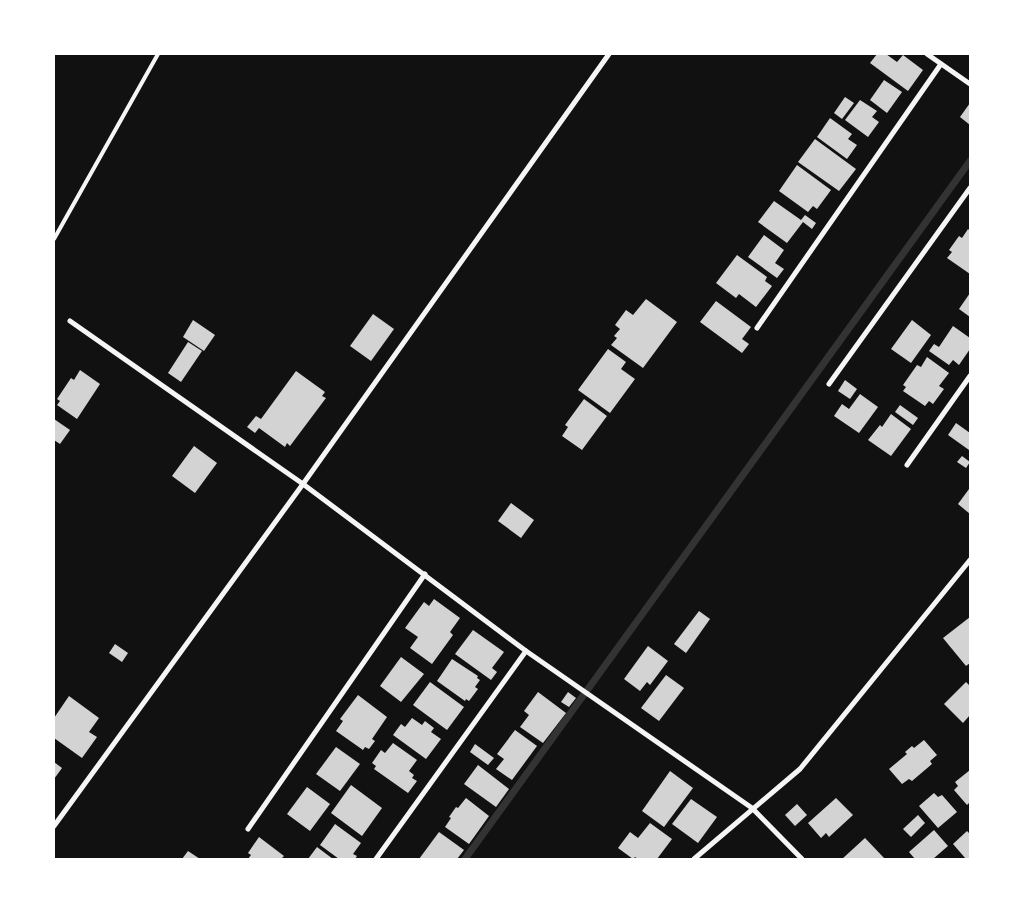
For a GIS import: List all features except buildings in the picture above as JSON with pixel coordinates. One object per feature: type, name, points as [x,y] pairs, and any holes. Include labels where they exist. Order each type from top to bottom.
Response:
[{"type":"street","points":[[54,826],[302,484],[609,54]]},
{"type":"street","points":[[927,54],[970,84]]},
{"type":"street","points":[[757,328],[941,64]]},
{"type":"street","points":[[829,384],[970,188]]},
{"type":"street","points":[[70,321],[302,484],[526,651],[752,808],[802,859]]},
{"type":"street","points":[[908,465],[970,376]]},
{"type":"street","points":[[694,859],[800,769],[970,560]]},
{"type":"street","points":[[248,829],[425,574]]},
{"type":"street","points":[[376,859],[526,651]]},
{"type":"lane","points":[[54,239],[158,54]]},
{"type":"waterway","points":[[465,859],[970,161]]}]
